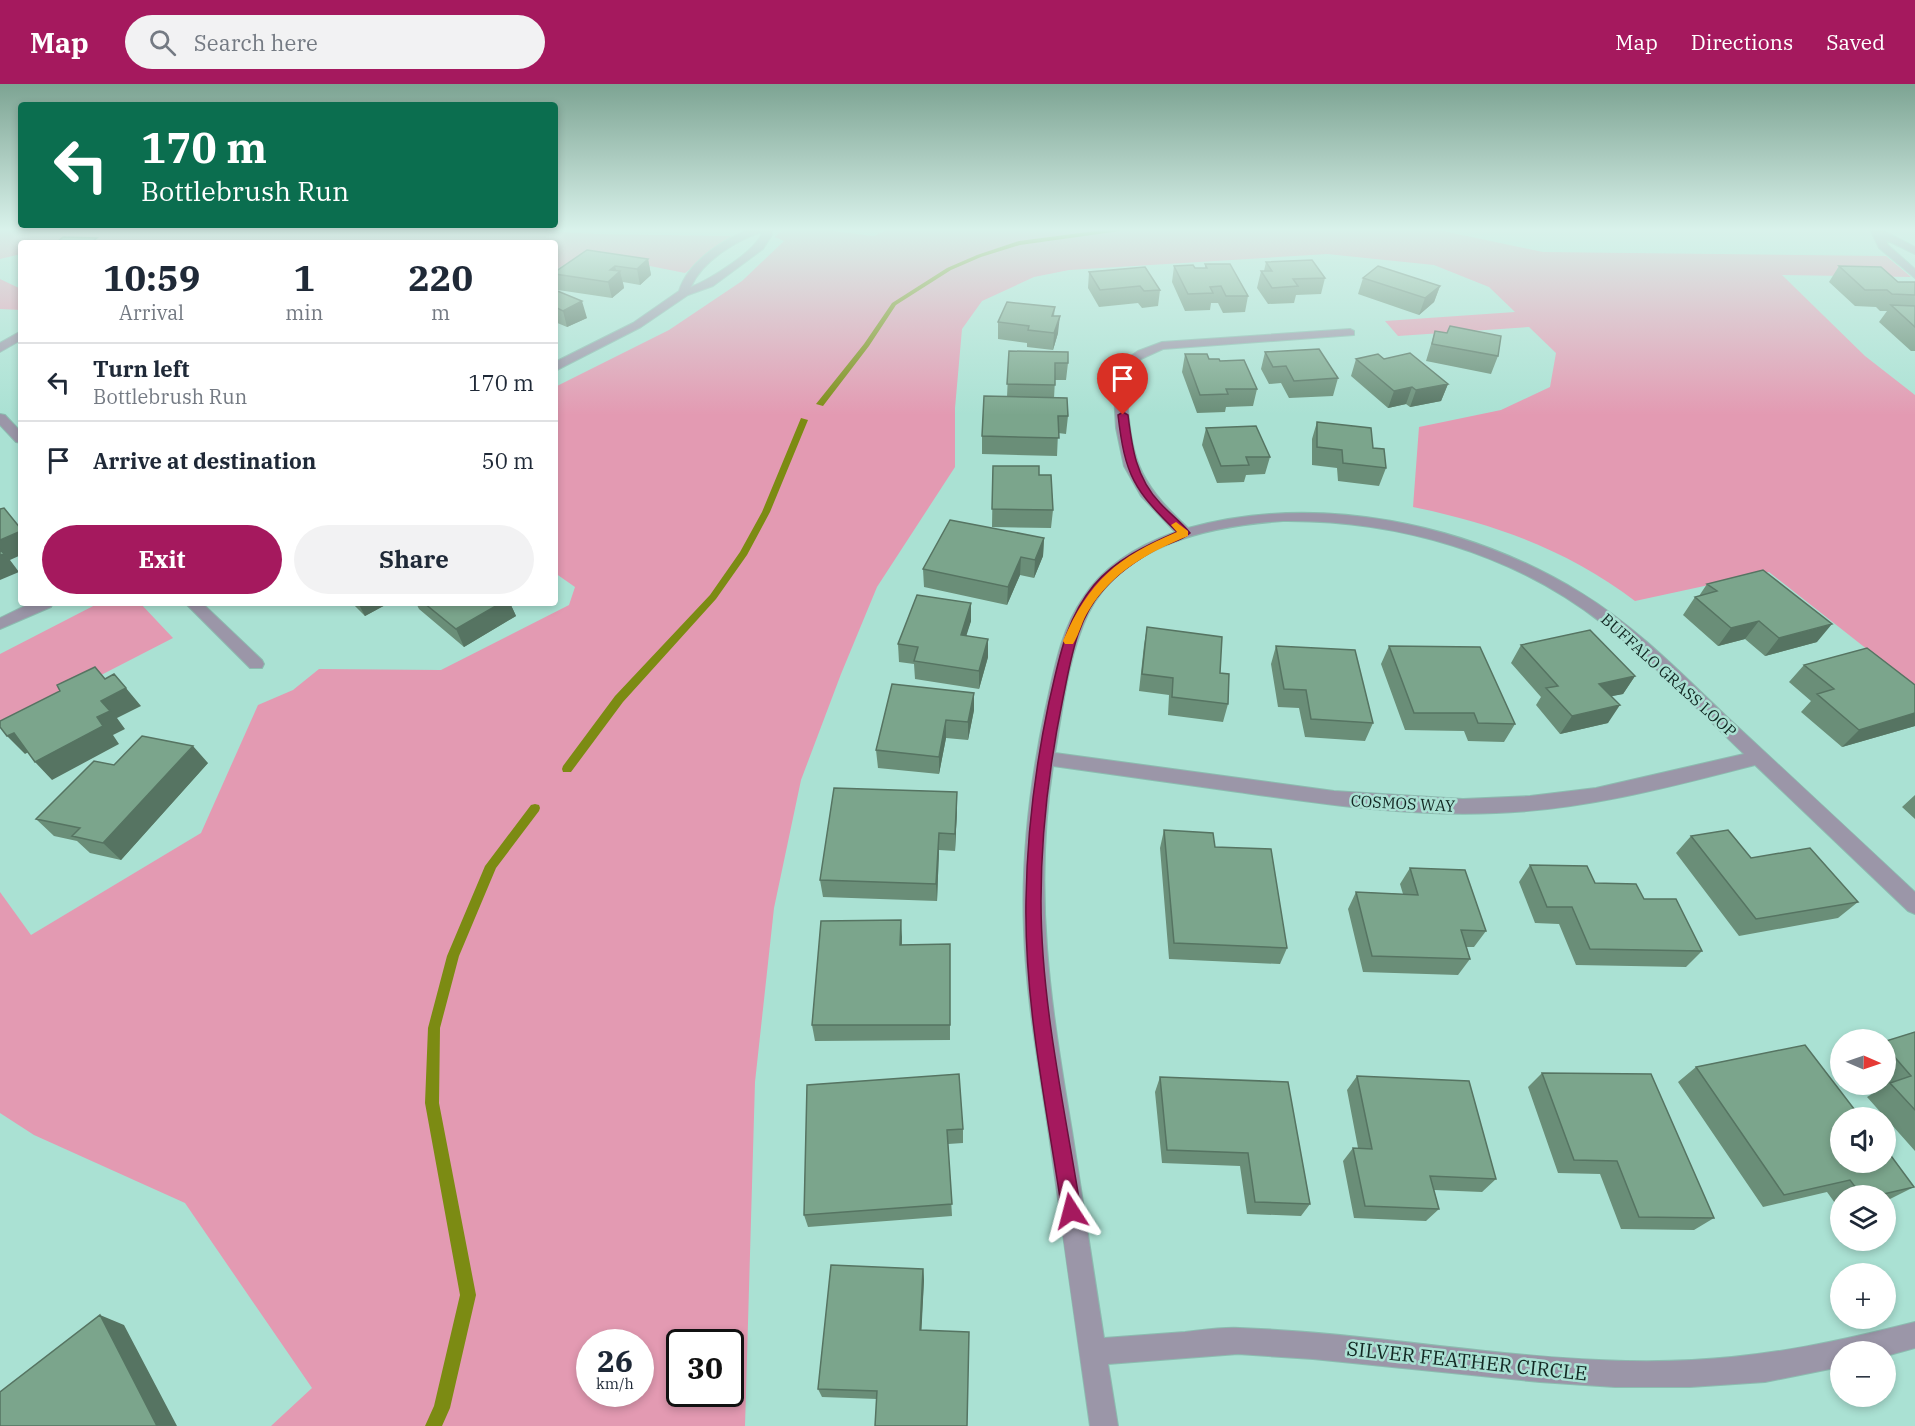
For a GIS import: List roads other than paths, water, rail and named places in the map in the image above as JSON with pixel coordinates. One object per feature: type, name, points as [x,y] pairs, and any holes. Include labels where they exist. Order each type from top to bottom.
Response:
[{"type":"street","points":[[558,365],[637,325],[691,291]]},
{"type":"street","points":[[1185,533],[1154,504],[1136,477],[1127,454],[1119,377],[1123,366],[1140,349],[1178,344],[1350,333]]},
{"type":"street","points":[[0,348],[18,337]]},
{"type":"street","points":[[3,425],[18,437]]},
{"type":"street","name":"BUFFALO GRASS LOOP","points":[[1104,1426],[1039,998],[1033,902],[1036,818],[1044,758],[1070,638],[1082,611],[1099,587],[1124,564],[1154,546],[1185,533],[1221,523],[1295,516],[1403,528],[1449,538],[1490,552],[1555,583],[1608,617],[1915,905]]},
{"type":"street","points":[[0,624],[39,606]]},
{"type":"street","points":[[196,606],[256,664]]},
{"type":"street","name":"COSMOS WAY","points":[[1044,758],[1339,800],[1411,805],[1496,806],[1577,799],[1652,785],[1759,757]]},
{"type":"street","points":[[1892,1341],[1915,1335]]},
{"type":"street","name":"SILVER FEATHER CIRCLE","points":[[1093,1352],[1235,1341],[1291,1344],[1595,1374],[1718,1373],[1830,1356]]},
{"type":"waterway","points":[[820,404],[867,345],[894,304],[913,291]]},
{"type":"waterway","points":[[567,769],[619,699],[713,597],[744,553],[766,512],[804,420]]},
{"type":"waterway","points":[[433,1426],[442,1408],[468,1295],[432,1103],[434,1028],[453,956],[491,866],[535,808]]}]
